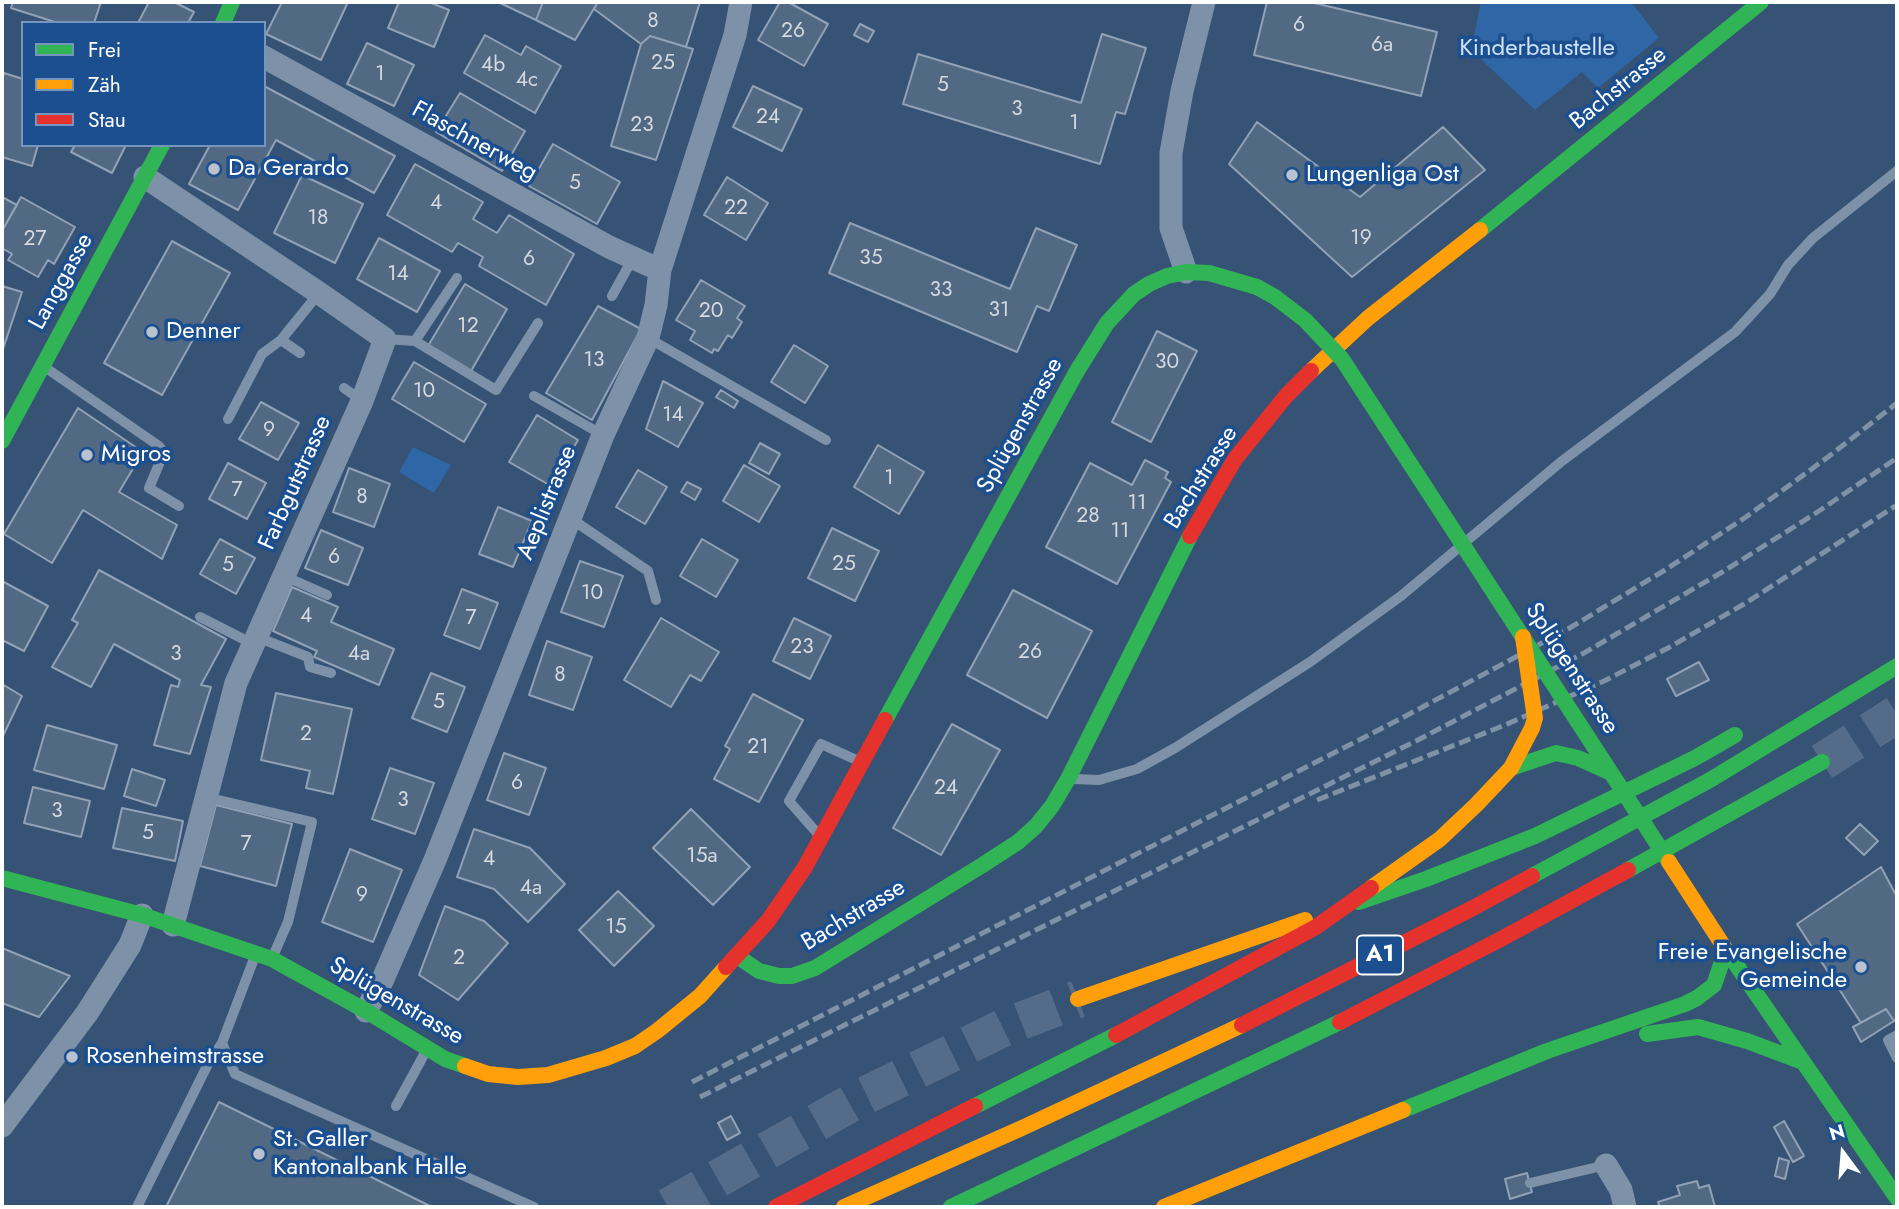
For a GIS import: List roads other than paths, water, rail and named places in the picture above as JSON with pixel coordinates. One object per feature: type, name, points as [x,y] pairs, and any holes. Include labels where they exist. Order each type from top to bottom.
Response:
[{"type":"main road","points":[[224,21],[232,2]]},
{"type":"main road","name":"Bachstrasse","points":[[737,956],[759,971],[779,976],[792,976],[816,968],[1018,842],[1052,806],[1068,779],[1199,518],[1235,459],[1286,396],[1368,318],[1546,178],[1761,2]]},
{"type":"main road","name":"Langgasse","points":[[2,441],[13,410],[42,365],[161,147]]},
{"type":"main road","name":"Splügenstrasse","points":[[2,878],[142,915],[264,956],[366,1011],[445,1059],[488,1074],[518,1077],[548,1075],[635,1046],[700,996],[768,921],[805,867],[1093,343],[1107,323],[1133,294],[1167,276],[1186,272],[1222,275],[1275,297],[1298,314],[1342,359],[1726,950],[1897,1198]]},
{"type":"main road","name":"A1","points":[[776,1207],[1116,1035],[1316,927],[1440,839],[1511,768],[1532,728],[1535,718],[1523,637]]},
{"type":"main road","points":[[1861,669],[1897,658]]},
{"type":"main road","name":"A1","points":[[844,1207],[1222,1035],[1471,909],[1710,780],[1897,666]]},
{"type":"main road","name":"A1","points":[[1078,999],[1426,879],[1535,836],[1695,758],[1754,724]]},
{"type":"main road","points":[[1511,768],[1556,753],[1578,758],[1609,772]]},
{"type":"main road","name":"A1","points":[[1131,1139],[1338,1023],[1525,926],[1822,762]]},
{"type":"main road","points":[[1164,1207],[1547,1051],[1685,1004],[1714,985],[1726,950]]},
{"type":"main road","name":"A1","points":[[950,1207],[1338,1023]]},
{"type":"main road","points":[[1634,1038],[1699,1027],[1803,1062]]},
{"type":"main road","points":[[1326,1142],[1538,1071]]},
{"type":"street","name":"Aeplistrasse","points":[[366,1011],[383,979],[435,860],[569,518],[603,435],[648,338],[656,305],[660,270],[734,36],[741,2]]},
{"type":"street","points":[[1186,272],[1171,228],[1171,153],[1204,2]]},
{"type":"street","name":"Flaschnerweg","points":[[266,58],[609,247],[660,270]]},
{"type":"street","points":[[145,177],[385,339]]},
{"type":"street","name":"Farbgutstrasse","points":[[173,925],[236,683],[284,576],[353,395],[385,339]]},
{"type":"street","points":[[2,1126],[86,1013],[130,945],[142,915]]},
{"type":"street","points":[[1606,1165],[1621,1190],[1625,1207]]},
{"type":"lane","points":[[1068,779],[1099,780],[1137,769],[1254,698],[1351,633],[1401,596],[1562,461],[1735,332],[1770,294],[1788,265],[1813,238],[1897,172]]},
{"type":"lane","points":[[612,296],[632,258]]},
{"type":"lane","points":[[415,341],[457,278]]},
{"type":"lane","points":[[228,419],[262,354],[281,340],[319,293]]},
{"type":"lane","points":[[385,339],[415,341],[496,390],[538,323]]},
{"type":"lane","points":[[648,338],[825,440]]},
{"type":"lane","points":[[281,340],[300,353]]},
{"type":"lane","points":[[42,365],[159,446],[163,451],[162,457],[149,488],[179,506]]},
{"type":"lane","points":[[534,396],[603,435]]},
{"type":"lane","points":[[569,518],[648,571],[656,600]]},
{"type":"lane","points":[[284,576],[327,595]]},
{"type":"lane","points":[[201,617],[255,641],[308,657],[310,667],[331,673]]},
{"type":"lane","points":[[822,838],[789,801],[821,744],[864,763]]},
{"type":"lane","points":[[137,1207],[264,956],[288,922],[312,822],[206,797]]},
{"type":"lane","points":[[1897,1035],[1888,1040],[1897,1058]]},
{"type":"lane","points":[[222,1043],[235,1074],[534,1207]]},
{"type":"lane","points":[[396,1106],[427,1048]]},
{"type":"lane","points":[[1530,1183],[1606,1165]]},
{"type":"tunnel","points":[[1822,762],[1897,714]]},
{"type":"tunnel","points":[[668,1207],[860,1098],[1005,1027],[1078,999]]},
{"type":"railway","points":[[692,1082],[1402,718],[1568,629],[1746,517],[1897,403]]},
{"type":"railway","points":[[700,1097],[1414,742],[1584,653],[1724,571],[1897,458]]},
{"type":"railway","points":[[1317,800],[1505,725],[1604,681],[1744,604],[1897,505]]},
{"type":"place","name":"Da Gerardo","points":[[214,169]]},
{"type":"place","name":"Lungenliga Ost","points":[[1292,175]]},
{"type":"place","name":"Denner","points":[[152,332]]},
{"type":"place","name":"Migros","points":[[87,455]]},
{"type":"place","name":"Freie Evangelische Gemeinde","points":[[1861,967]]},
{"type":"place","name":"Rosenheimstrasse","points":[[72,1057]]},
{"type":"place","name":"St. Galler Kantonalbank Halle","points":[[259,1154]]},
{"type":"park label","name":"Kinderbaustelle","points":[[1537,49]]}]
